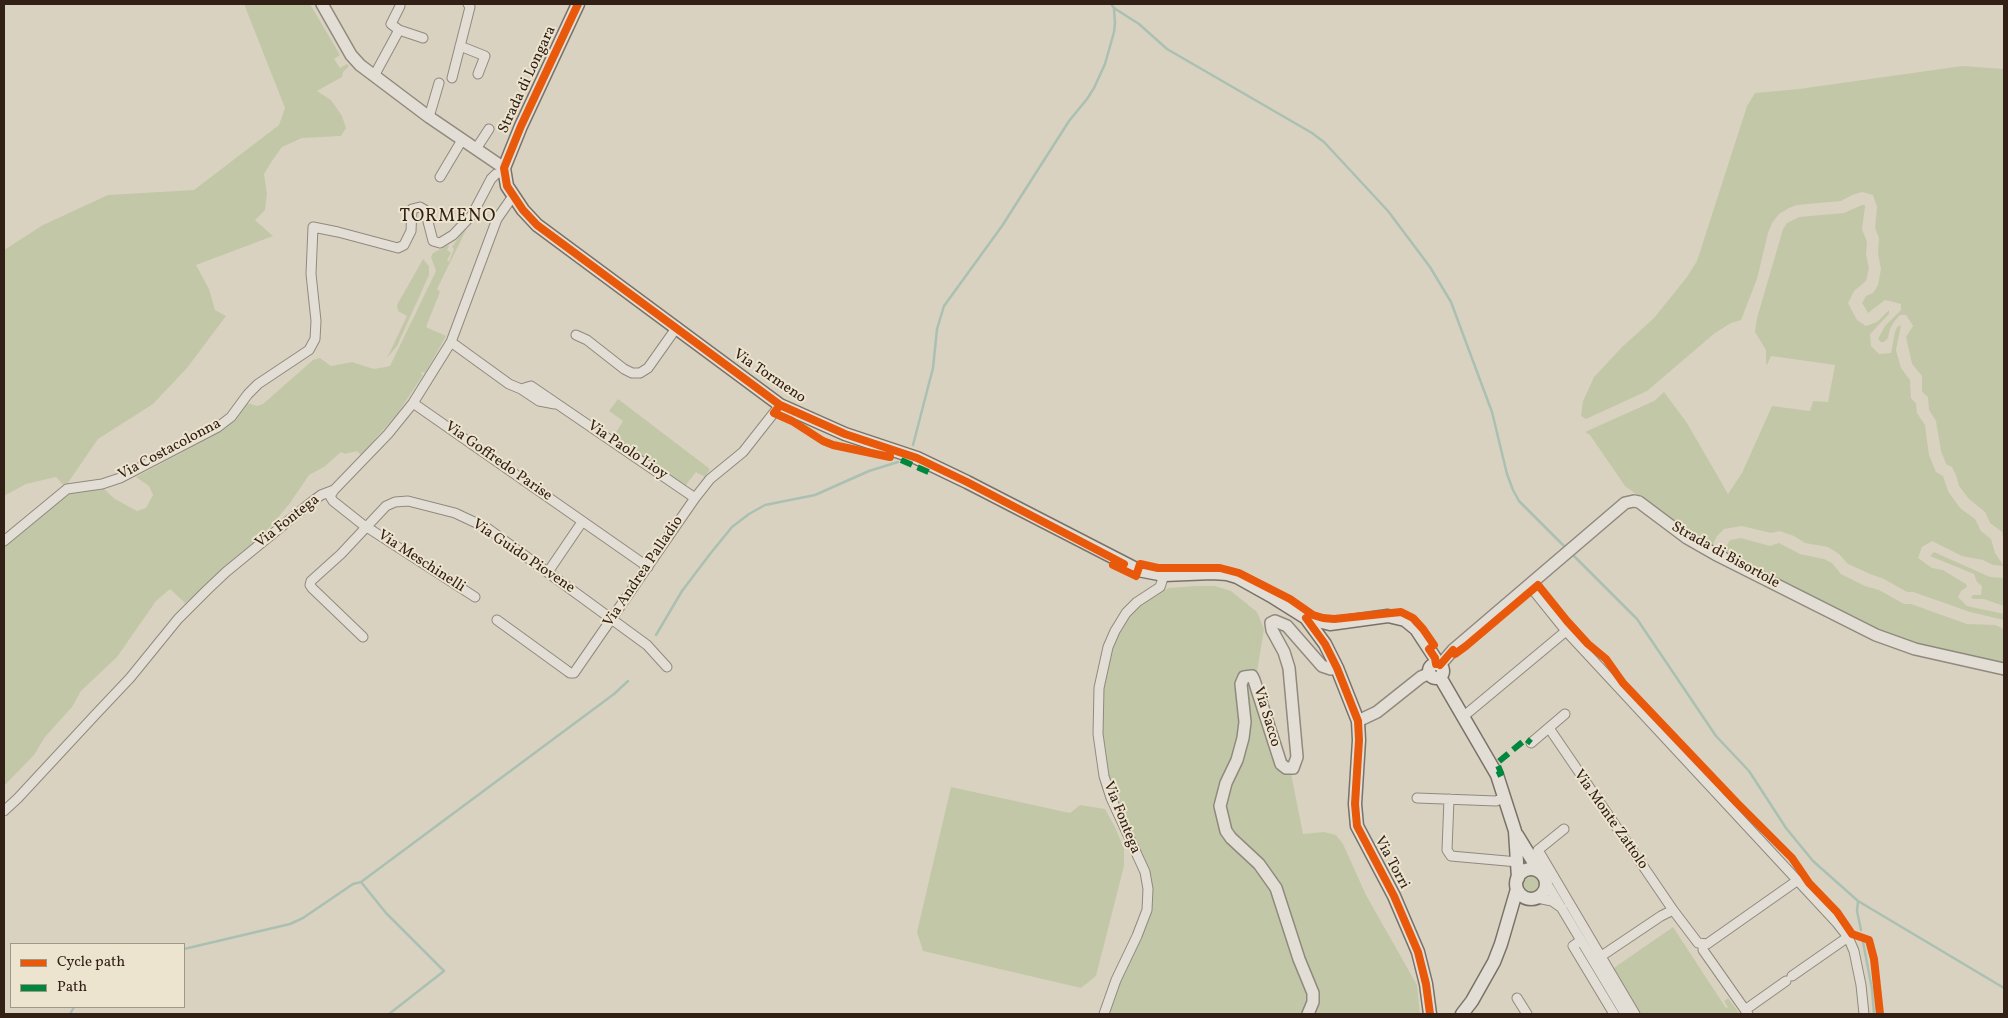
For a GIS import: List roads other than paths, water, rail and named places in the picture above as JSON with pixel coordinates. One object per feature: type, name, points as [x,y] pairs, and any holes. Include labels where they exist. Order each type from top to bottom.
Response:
[{"type":"main road","name":"Strada di Longara","points":[[504,170],[521,126],[578,4]]},
{"type":"main road","name":"Via Tormeno","points":[[504,170],[505,183],[513,196],[537,225],[780,404],[844,434],[917,458],[1138,570],[1164,574],[1212,573],[1237,577],[1306,618],[1337,668],[1358,721]]},
{"type":"main road","points":[[1318,635],[1324,627],[1330,624],[1388,616],[1405,620],[1416,629],[1435,658],[1436,670],[1497,775],[1515,831],[1543,877],[1544,892],[1521,904],[1510,915]]},
{"type":"main road","points":[[1306,618],[1330,624]]},
{"type":"main road","name":"Via Torri","points":[[1358,721],[1355,817],[1364,841],[1394,896],[1418,952],[1426,984],[1430,1014]]},
{"type":"main road","points":[[1515,831],[1518,883],[1521,895],[1535,898]]},
{"type":"main road","points":[[1462,1014],[1485,980],[1501,944],[1522,872],[1529,869],[1543,877]]},
{"type":"street","points":[[322,4],[351,55],[374,76],[504,170]]},
{"type":"street","points":[[452,78],[470,7],[468,4]]},
{"type":"street","points":[[400,6],[391,24],[399,30],[423,38]]},
{"type":"street","points":[[374,76],[399,30]]},
{"type":"street","points":[[460,46],[485,56],[478,74]]},
{"type":"street","points":[[429,117],[439,83]]},
{"type":"street","points":[[476,149],[489,128]]},
{"type":"street","points":[[440,177],[462,140]]},
{"type":"street","name":"Via Costacolonna","points":[[4,540],[67,488],[102,484],[120,478],[218,427],[231,417],[258,384],[309,350],[315,339],[316,321],[310,274],[313,227],[398,248],[404,245],[411,232],[412,210],[420,207],[425,210],[433,240],[440,243],[453,234],[472,215],[491,179],[504,170]]},
{"type":"street","name":"Via Fontega","points":[[4,811],[116,692],[178,619],[226,572],[309,504],[321,495],[334,490],[388,434],[413,402],[451,342],[497,219],[513,196]]},
{"type":"street","points":[[576,335],[587,340],[624,369],[632,373],[640,373],[648,368],[677,328]]},
{"type":"street","name":"Via Paolo Lioy","points":[[451,342],[509,384],[521,389],[539,401],[559,404],[695,498]]},
{"type":"street","name":"Via Goffredo Parise","points":[[413,402],[648,567]]},
{"type":"street","name":"Via Andrea Palladio","points":[[498,620],[570,674],[574,673],[695,498],[714,475],[742,452],[780,404]]},
{"type":"street","name":"Via Meschinelli","points":[[334,490],[330,496],[333,501],[368,528],[475,597]]},
{"type":"street","name":"Via Guido Piovene","points":[[368,528],[373,519],[386,506],[395,502],[408,501],[455,513],[487,528],[613,619],[647,645],[666,667]]},
{"type":"street","name":"Strada di Bisortole","points":[[1358,721],[1377,712],[1421,677],[1436,670],[1452,650],[1624,503],[1634,501],[1639,502],[1687,538],[1715,554],[1876,636],[1915,649],[2004,669]]},
{"type":"street","points":[[548,572],[582,522]]},
{"type":"street","name":"Via Meschinelli","points":[[363,637],[310,585],[311,581],[368,528]]},
{"type":"street","name":"Via Fontega","points":[[1104,1014],[1116,980],[1137,936],[1146,910],[1148,889],[1145,872],[1117,813],[1104,776],[1098,734],[1100,688],[1108,647],[1115,631],[1126,613],[1160,587],[1164,574]]},
{"type":"street","points":[[1530,585],[1566,630],[1826,909],[1848,937],[1857,962],[1864,1014]]},
{"type":"street","name":"Via Sacco","points":[[1308,1014],[1313,1002],[1313,993],[1299,959],[1276,888],[1259,864],[1226,831],[1220,806],[1226,783],[1243,738],[1245,722],[1242,684],[1244,677],[1252,676],[1254,680],[1281,764],[1286,768],[1293,768],[1297,757],[1289,668],[1284,652],[1272,630],[1271,623],[1275,621],[1287,626],[1322,666],[1334,670],[1337,668]]},
{"type":"street","points":[[1464,716],[1566,630]]},
{"type":"street","points":[[1531,743],[1566,714]]},
{"type":"street","name":"Via Monte Zattolo","points":[[1549,728],[1673,910],[1698,943],[1703,944],[1703,950],[1746,1012]]},
{"type":"street","points":[[1417,798],[1496,801],[1504,798]]},
{"type":"street","points":[[1449,799],[1447,850],[1451,856],[1518,862]]},
{"type":"street","points":[[1564,828],[1538,850],[1635,1014]]},
{"type":"street","points":[[1543,877],[1562,908],[1577,943],[1614,1014]]},
{"type":"street","points":[[1703,944],[1707,944],[1798,880]]},
{"type":"street","points":[[1535,898],[1552,901],[1562,908]]},
{"type":"street","points":[[1593,962],[1661,916],[1673,910]]},
{"type":"street","points":[[1746,1012],[1848,937]]},
{"type":"street","points":[[1577,943],[1593,962],[1625,1014]]},
{"type":"street","points":[[1516,998],[1527,1014]]},
{"type":"waterway","points":[[1111,4],[1114,8],[1139,24],[1167,49],[1312,133],[1324,142],[1388,211],[1430,267],[1451,302],[1492,412],[1507,474],[1513,490],[1519,501],[1567,549]]},
{"type":"waterway","points":[[913,445],[933,368],[937,329],[944,306],[1002,226],[1069,121],[1094,88],[1105,64],[1114,32],[1114,9]]},
{"type":"waterway","points":[[656,635],[682,591],[710,554],[732,527],[749,514],[765,505],[815,495],[869,471],[898,462]]},
{"type":"waterway","points":[[1571,553],[1637,619],[1716,736],[1749,771],[1786,828],[1813,861],[1858,901],[2004,988]]},
{"type":"waterway","points":[[389,1014],[444,971],[386,913],[361,882],[614,694],[628,681]]},
{"type":"waterway","points":[[185,949],[290,924],[303,918],[353,884],[361,882]]},
{"type":"waterway","points":[[1858,901],[1857,911],[1861,930]]},
{"type":"waterway","points":[[1863,942],[1872,989],[1874,1014]]},
{"type":"waterway","points":[[70,1014],[73,1008]]},
{"type":"district","name":"TORMENO","points":[[448,218]]}]
